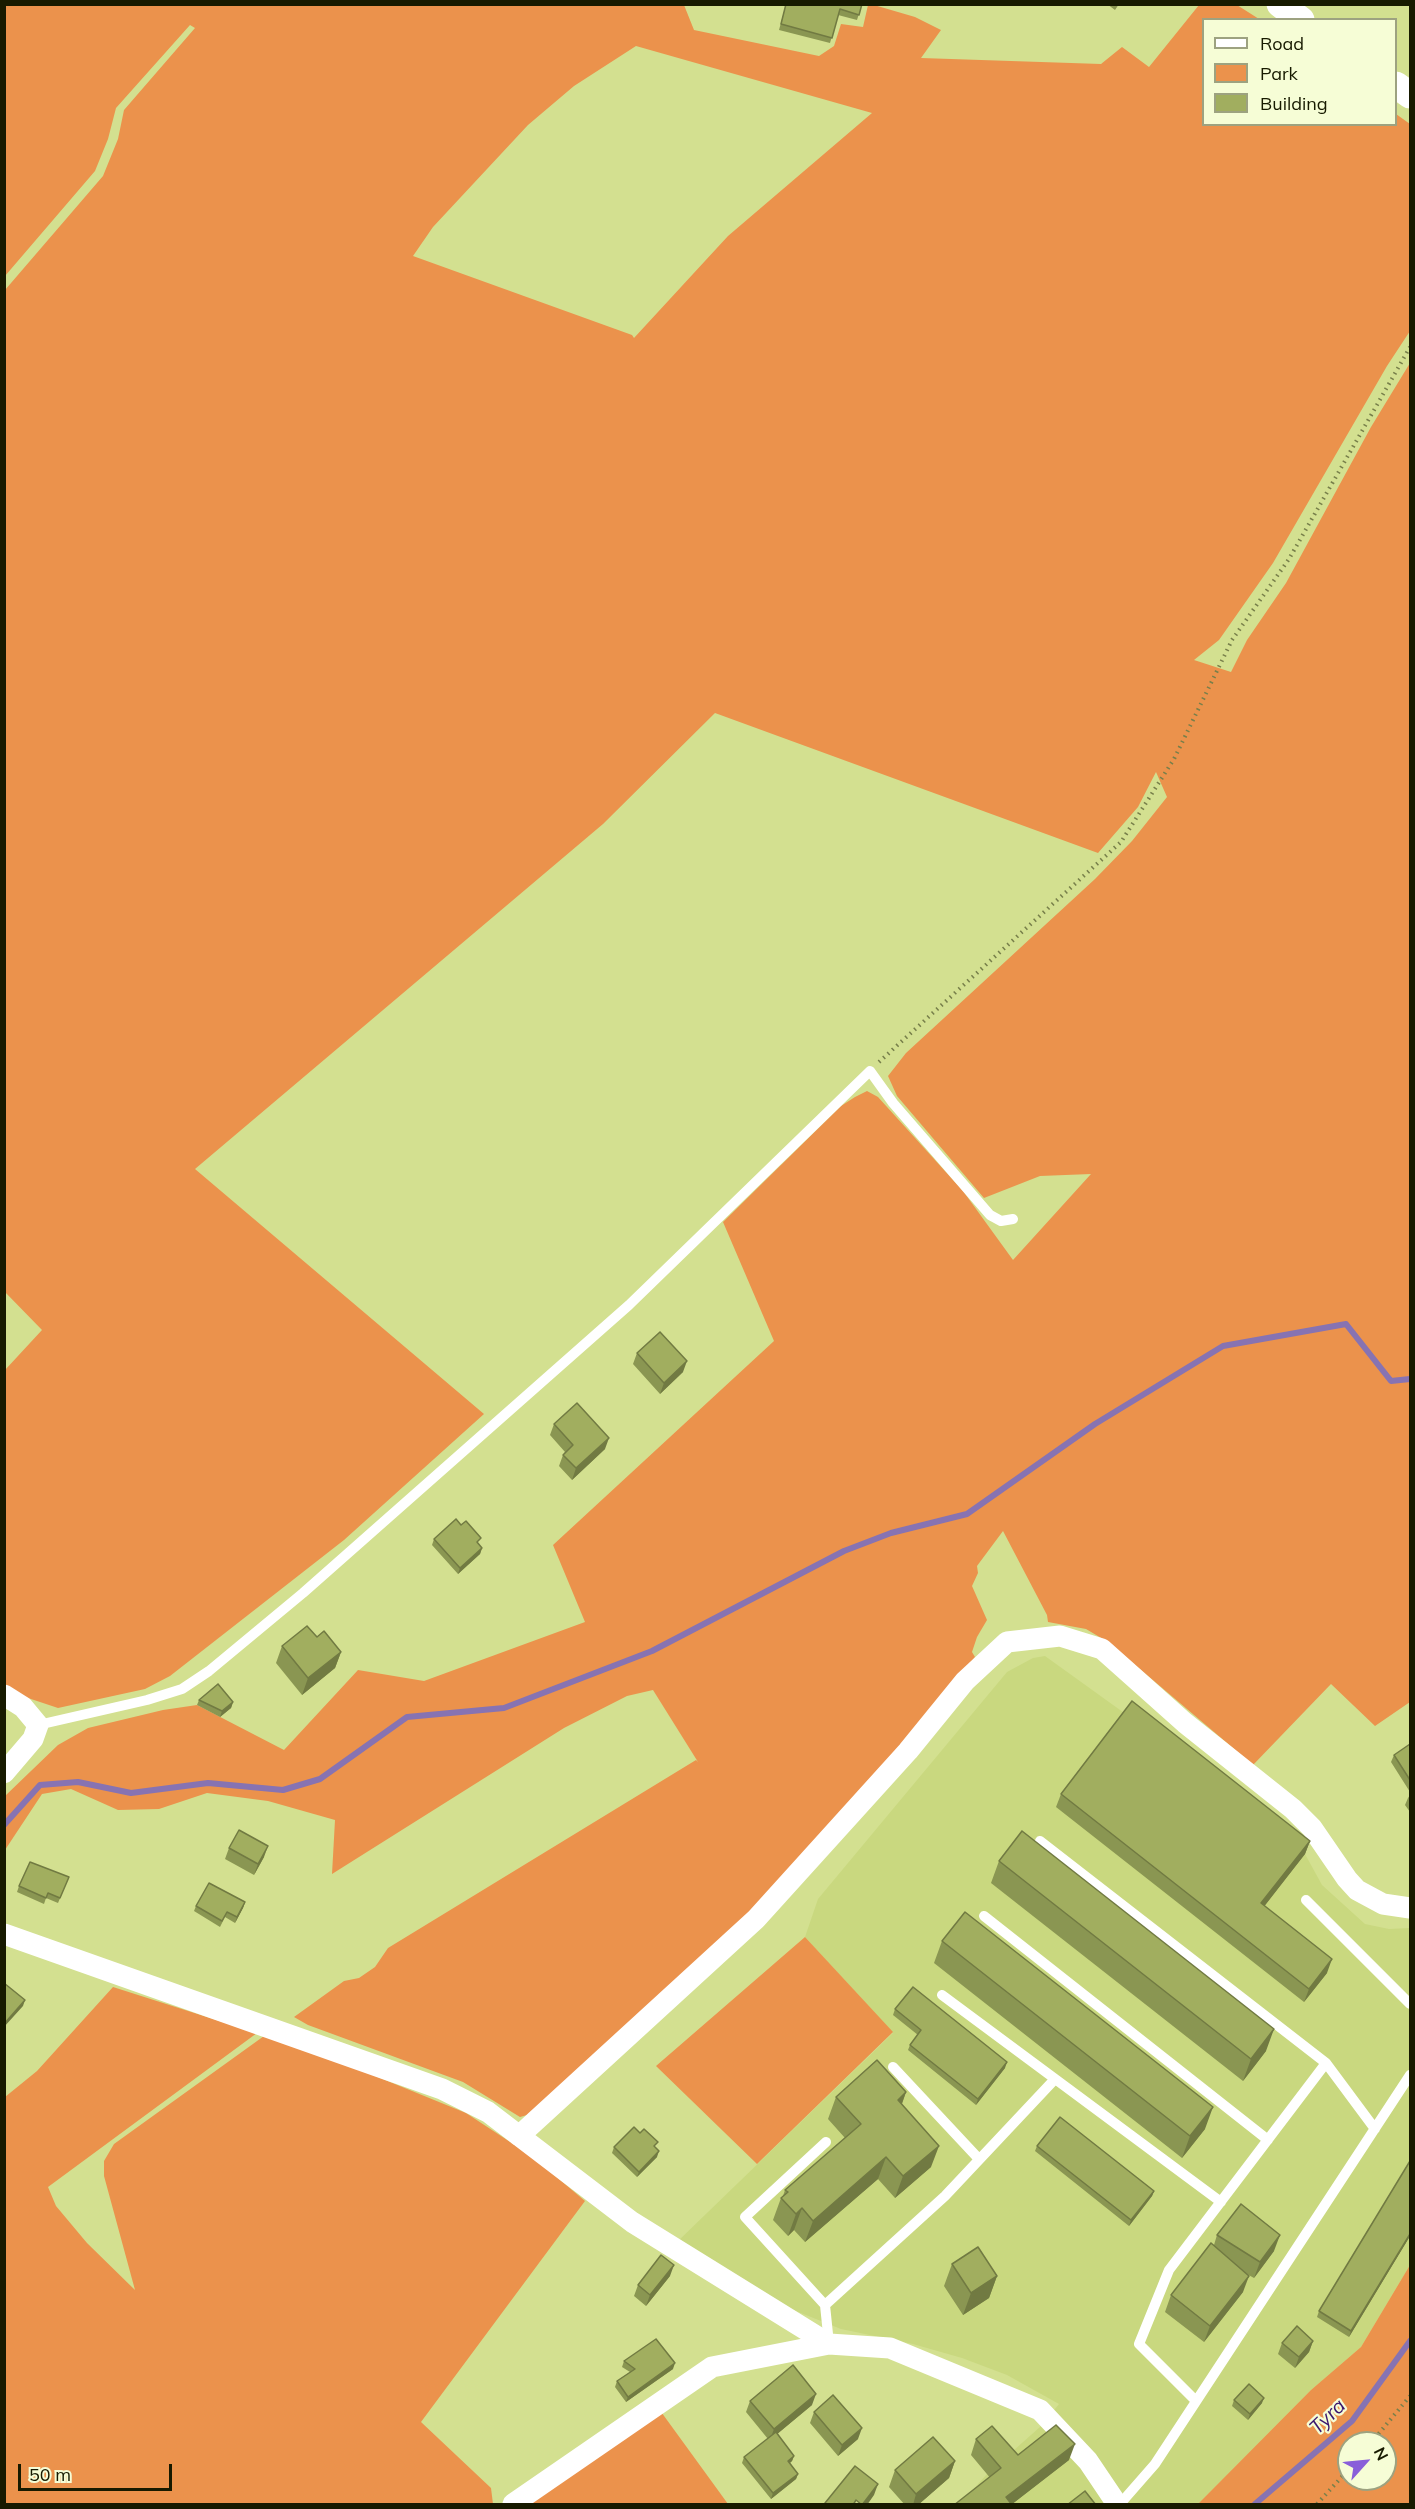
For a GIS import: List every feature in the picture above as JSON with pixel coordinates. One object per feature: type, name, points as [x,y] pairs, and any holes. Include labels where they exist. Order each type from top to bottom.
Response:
[{"type":"street","points":[[1397,86],[1410,95]]},
{"type":"street","points":[[519,2136],[756,1919],[908,1751],[965,1681],[1007,1642],[1060,1636],[1102,1649],[1185,1723],[1293,1809],[1312,1828],[1357,1890],[1383,1904],[1410,1908]]},
{"type":"street","points":[[4,1695],[23,1707],[38,1725],[33,1738],[4,1773]]},
{"type":"street","points":[[4,1934],[442,2089],[488,2112],[632,2222],[829,2344]]},
{"type":"street","points":[[513,2505],[712,2367],[829,2344],[890,2348],[1040,2410],[1088,2461],[1118,2505]]},
{"type":"lane","points":[[38,1725],[182,1689],[209,1671],[303,1593],[629,1305],[870,1071],[893,1103],[990,1215],[1001,1221],[1013,1219]]},
{"type":"lane","points":[[1040,1841],[1326,2063],[1375,2129]]},
{"type":"lane","points":[[1306,1900],[1410,2004]]},
{"type":"lane","points":[[984,1916],[1268,2140]]},
{"type":"lane","points":[[942,1995],[1221,2202]]},
{"type":"lane","points":[[1196,2401],[1139,2344],[1169,2270],[1326,2063]]},
{"type":"lane","points":[[893,2067],[978,2158]]},
{"type":"lane","points":[[1118,2505],[1155,2464],[1410,2074]]},
{"type":"lane","points":[[825,2305],[945,2196],[978,2158],[1055,2079]]},
{"type":"lane","points":[[826,2142],[745,2217],[825,2305],[829,2344]]},
{"type":"path","points":[[870,1071],[1121,842],[1174,759],[1232,640],[1288,559],[1410,347]]},
{"type":"path","points":[[1381,2431],[1410,2396]]},
{"type":"path","points":[[1317,2505],[1337,2482]]},
{"type":"shaded area","points":[[1045,1656],[1127,1715],[1305,1854],[1322,1885],[1365,1924],[1389,1929],[1410,1928],[1410,2265],[1361,2347],[1311,2390],[1198,2504],[960,2504],[987,2474],[1040,2427],[1059,2404],[1007,2375],[962,2358],[913,2344],[841,2329],[766,2299],[677,2242],[893,2033],[805,1937],[818,1899],[1007,1672],[1033,1658]]},
{"type":"green space","points":[[4,5],[684,5],[694,30],[819,56],[834,46],[841,24],[863,27],[868,5],[874,5],[915,17],[941,30],[921,58],[1101,64],[1122,47],[1149,67],[1199,5],[1237,5],[1257,18],[1202,18],[1202,126],[1397,126],[1397,115],[1410,124],[1410,331],[1387,366],[1273,563],[1219,640],[1194,660],[1231,672],[1247,640],[1286,583],[1371,427],[1410,363],[1410,1702],[1375,1726],[1331,1684],[1253,1765],[1108,1642],[1086,1629],[1048,1622],[1047,1615],[1003,1531],[977,1566],[978,1573],[972,1586],[987,1620],[977,1637],[972,1652],[975,1657],[795,1876],[527,2115],[520,2117],[463,2082],[308,2025],[294,2017],[344,1981],[359,1978],[375,1967],[388,1948],[696,1760],[698,1762],[653,1690],[627,1696],[564,1728],[332,1874],[335,1820],[268,1801],[207,1793],[159,1809],[118,1810],[71,1789],[42,1794],[5,1850],[5,1796],[58,1745],[88,1728],[163,1710],[197,1705],[284,1750],[358,1670],[424,1681],[585,1622],[553,1545],[774,1341],[723,1222],[841,1106],[855,1097],[867,1091],[878,1097],[963,1191],[1013,1260],[1091,1174],[1040,1176],[984,1198],[897,1096],[888,1076],[906,1053],[1095,879],[1132,841],[1167,797],[1156,772],[1138,807],[1098,853],[715,713],[603,824],[195,1169],[484,1414],[344,1540],[170,1676],[145,1689],[58,1708],[25,1697],[5,1684],[5,1370],[42,1330],[4,1291],[5,290],[103,176],[118,139],[124,110],[195,28],[190,25],[116,108],[108,139],[95,171],[5,276]],"holes":[[[636,46],[872,113],[728,236],[634,338],[632,335],[413,256],[433,227],[528,125],[574,86]]]},
{"type":"green space","points":[[805,1937],[893,2032],[757,2164],[656,2066]]},
{"type":"green space","points":[[113,1987],[257,2033],[48,2187],[56,2206],[87,2243],[135,2290],[104,2176],[104,2161],[114,2144],[264,2036],[336,2060],[466,2113],[533,2157],[585,2201],[421,2422],[491,2488],[493,2504],[5,2504],[5,2097],[37,2071]]},
{"type":"green space","points":[[1410,2265],[1410,2504],[1198,2504],[1311,2390],[1361,2347]]},
{"type":"green space","points":[[659,2409],[728,2504],[525,2504]]},
{"type":"building","points":[[786,4],[862,4],[859,15],[840,9],[832,38],[781,24]]},
{"type":"building","points":[[660,1332],[687,1361],[664,1383],[637,1353]]},
{"type":"building","points":[[577,1403],[609,1438],[576,1468],[563,1455],[573,1445],[554,1424]]},
{"type":"building","points":[[456,1519],[461,1525],[466,1521],[481,1538],[477,1542],[482,1548],[460,1568],[434,1539]]},
{"type":"building","points":[[307,1626],[317,1637],[324,1631],[341,1652],[308,1678],[282,1646]]},
{"type":"building","points":[[218,1684],[233,1702],[222,1711],[199,1700]]},
{"type":"building","points":[[1132,1701],[1310,1841],[1261,1903],[1332,1959],[1309,1989],[1061,1794]]},
{"type":"building","points":[[1410,1744],[1410,1780],[1394,1755]]},
{"type":"building","points":[[239,1830],[268,1846],[258,1864],[229,1848]]},
{"type":"building","points":[[1022,1831],[1274,2029],[1251,2059],[999,1861]]},
{"type":"building","points":[[30,1862],[69,1877],[60,1898],[48,1893],[46,1898],[19,1886]]},
{"type":"building","points":[[209,1883],[245,1902],[237,1917],[227,1912],[222,1921],[196,1906]]},
{"type":"building","points":[[965,1912],[1213,2107],[1190,2136],[942,1941]]},
{"type":"building","points":[[4,1983],[25,2000],[4,2024]]},
{"type":"building","points":[[913,1987],[1007,2062],[978,2099],[910,2045],[921,2030],[895,2009]]},
{"type":"building","points":[[877,2060],[906,2092],[898,2100],[939,2146],[903,2176],[886,2157],[813,2221],[802,2208],[796,2214],[781,2198],[788,2192],[785,2190],[861,2124],[836,2097]]},
{"type":"building","points":[[1060,2117],[1154,2191],[1131,2220],[1037,2146]]},
{"type":"building","points":[[634,2127],[640,2133],[644,2129],[658,2142],[654,2146],[659,2151],[639,2172],[614,2147]]},
{"type":"building","points":[[1410,2161],[1410,2234],[1351,2331],[1319,2311]]},
{"type":"building","points":[[1241,2204],[1280,2235],[1260,2262],[1217,2235]]},
{"type":"building","points":[[1211,2243],[1249,2276],[1210,2326],[1171,2295]]},
{"type":"building","points":[[978,2247],[997,2276],[971,2293],[952,2264]]},
{"type":"building","points":[[661,2255],[674,2265],[650,2295],[638,2285]]},
{"type":"building","points":[[1297,2326],[1313,2341],[1299,2357],[1282,2343]]},
{"type":"building","points":[[656,2339],[675,2363],[628,2397],[617,2381],[635,2369],[624,2361]]},
{"type":"building","points":[[793,2365],[816,2394],[774,2429],[750,2401]]},
{"type":"building","points":[[1249,2384],[1264,2398],[1250,2414],[1234,2400]]},
{"type":"building","points":[[833,2395],[862,2428],[842,2445],[814,2412]]},
{"type":"building","points":[[1056,2425],[1075,2444],[1006,2497],[1012,2505],[954,2505],[1001,2468],[976,2439],[992,2426],[1018,2455]]},
{"type":"building","points":[[776,2432],[794,2456],[788,2461],[798,2474],[773,2493],[744,2457]]},
{"type":"building","points":[[933,2437],[955,2461],[916,2494],[895,2470]]},
{"type":"building","points":[[855,2466],[878,2484],[862,2505],[856,2500],[853,2505],[827,2505],[825,2503]]},
{"type":"building","points":[[1085,2491],[1096,2505],[1067,2505]]},
{"type":"waterway","points":[[4,1825],[40,1785],[78,1782],[131,1793],[208,1783],[283,1790],[320,1779],[407,1717],[504,1708],[652,1651],[844,1551],[891,1533],[967,1514],[1095,1424],[1223,1346],[1346,1324],[1391,1381],[1410,1379]]},
{"type":"waterway","name":"Tyra","points":[[1255,2504],[1352,2421],[1410,2341]]}]
